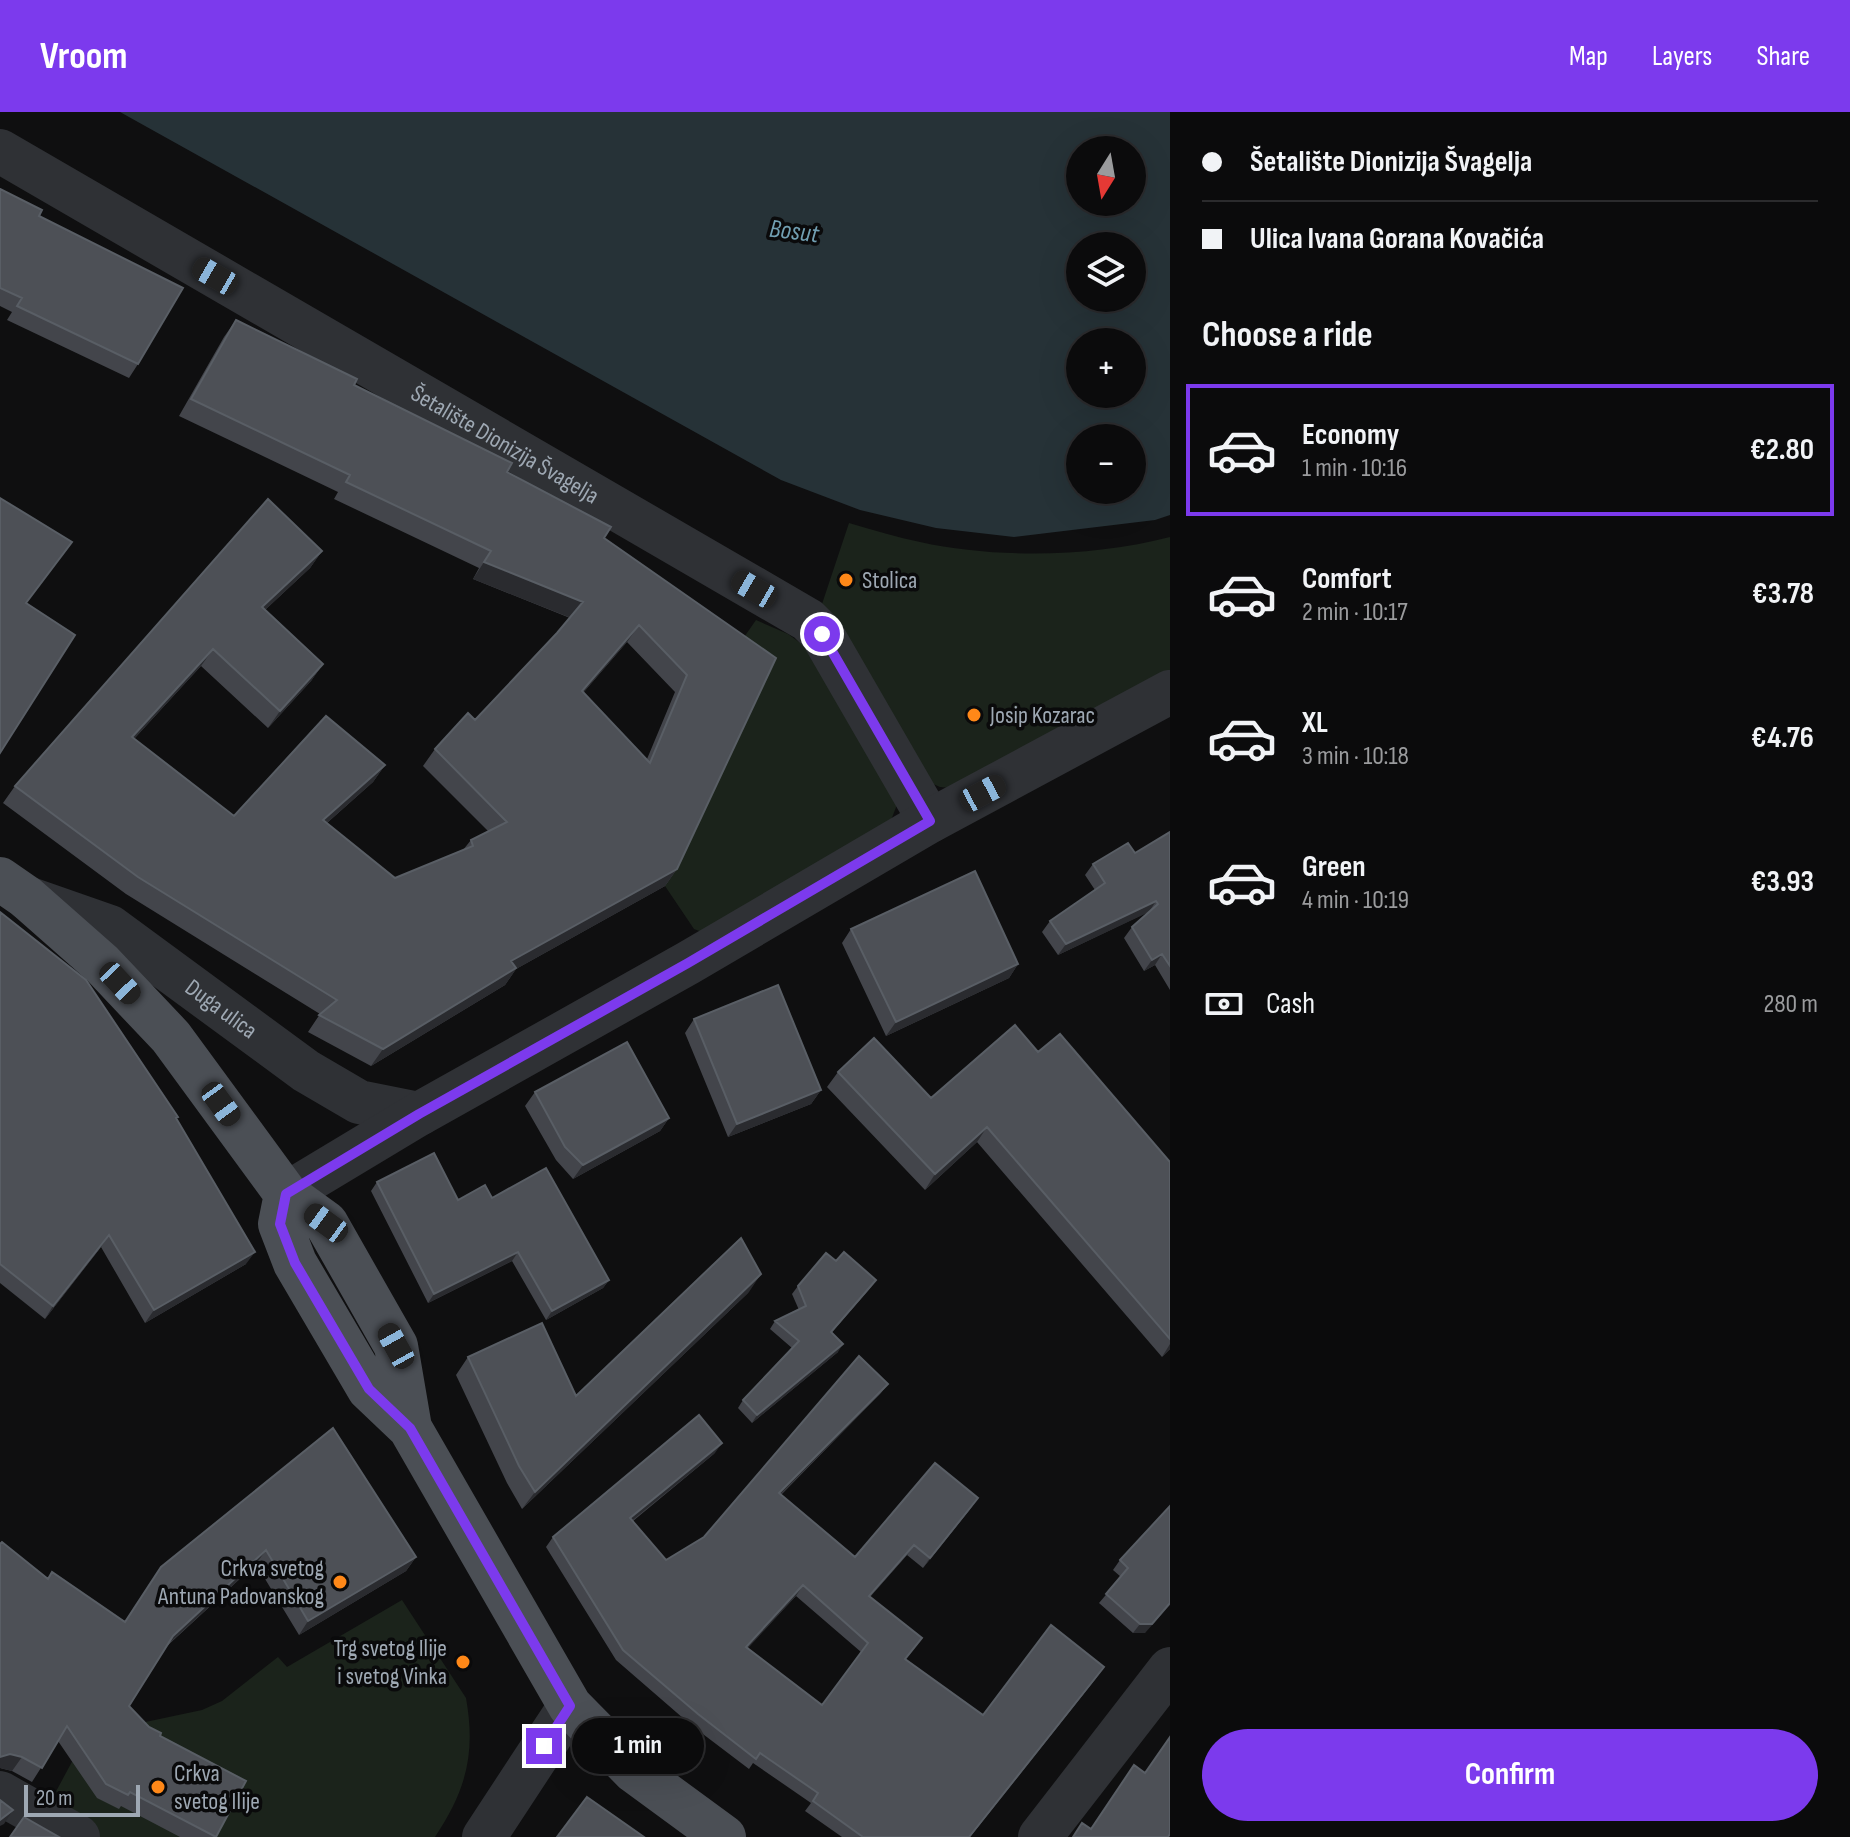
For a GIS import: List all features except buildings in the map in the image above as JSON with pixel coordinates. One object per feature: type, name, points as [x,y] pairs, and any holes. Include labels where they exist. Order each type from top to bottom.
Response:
[{"type":"main road","name":"Duga ulica","points":[[13,888],[102,964],[171,1037],[286,1194],[326,1223],[396,1346],[410,1428],[570,1706],[634,1771],[724,1837]]},
{"type":"street","name":"Šetalište Dionizija Švagelja","points":[[0,151],[808,620],[834,652],[930,821]]},
{"type":"street","points":[[286,1194],[419,1114],[688,963],[930,821],[1170,692]]},
{"type":"street","name":"Duga ulica","points":[[13,888],[110,927],[306,1071],[359,1102],[419,1114]]},
{"type":"street","points":[[1040,1837],[1170,1669]]},
{"type":"street","points":[[484,1837],[570,1706]]},
{"type":"street","points":[[0,1793],[78,1837]]},
{"type":"shaded area","points":[[849,523],[950,547],[1013,553],[1110,549],[1170,537],[1170,674],[951,788],[924,780],[819,613]]},
{"type":"shaded area","points":[[756,620],[788,634],[811,651],[898,802],[890,823],[702,932],[694,929],[665,886],[764,675],[733,653]]},
{"type":"shaded area","points":[[402,1600],[466,1698],[469,1718],[466,1771],[454,1803],[435,1837],[94,1837],[46,1810],[81,1745],[117,1728],[202,1710],[222,1701],[278,1657],[287,1667]]},
{"type":"water","name":"Bosut","points":[[120,112],[1170,112],[1170,515],[1155,520],[1014,537],[936,528],[860,510],[781,480]]},
{"type":"place","name":"Stolica","points":[[846,580]]},
{"type":"place","name":"Josip Kozarac","points":[[974,715]]},
{"type":"place","name":"Crkva svetog Antuna Padovanskog","points":[[340,1582]]},
{"type":"place","name":"Trg svetog Ilije i svetog Vinka","points":[[463,1662]]},
{"type":"place","name":"Crkva svetog Ilije","points":[[158,1787]]},
{"type":"route","points":[[544,1746],[570,1706],[410,1428],[369,1389],[295,1263],[280,1224],[286,1194],[419,1114],[688,963],[930,821],[822,634]]}]
